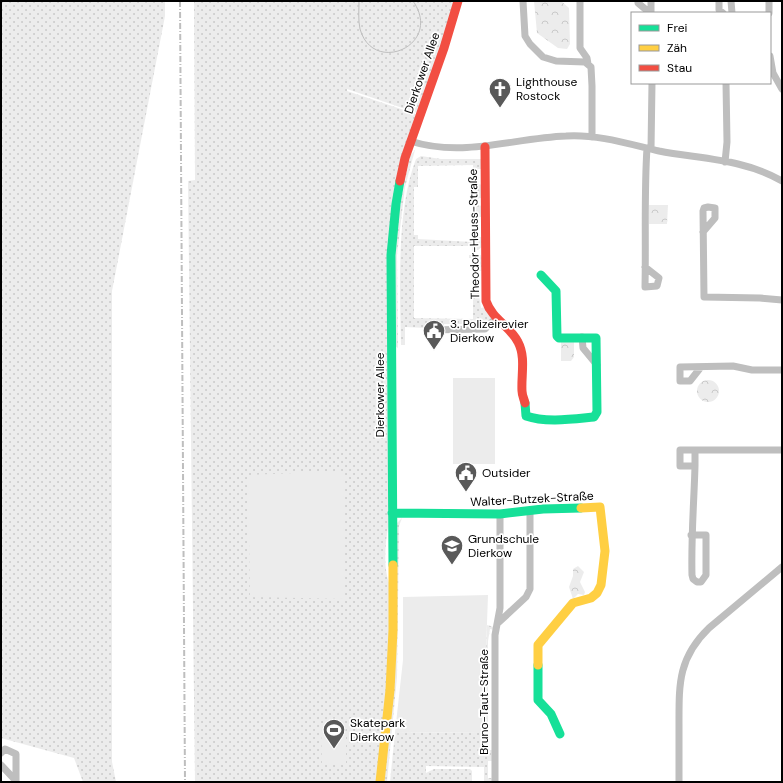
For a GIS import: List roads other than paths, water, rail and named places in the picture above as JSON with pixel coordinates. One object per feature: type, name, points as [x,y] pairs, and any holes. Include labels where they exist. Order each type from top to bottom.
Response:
[{"type":"street","name":"Dierkower Allee","points":[[380,782],[392,656],[392,240],[400,181],[410,141],[444,48],[457,1]]},
{"type":"street","points":[[523,1],[525,36],[530,44],[543,57],[550,61],[580,62],[588,64]]},
{"type":"street","points":[[580,1],[580,48],[587,58],[588,64],[592,71],[592,137]]},
{"type":"street","points":[[638,1],[638,3],[650,12]]},
{"type":"street","points":[[651,1],[651,12]]},
{"type":"street","points":[[719,1],[719,10],[722,12]]},
{"type":"street","points":[[731,1],[732,12]]},
{"type":"street","points":[[768,1],[769,12]]},
{"type":"street","points":[[771,61],[773,72],[782,89]]},
{"type":"street","points":[[646,267],[652,84]]},
{"type":"street","points":[[725,162],[727,142],[726,84]]},
{"type":"street","points":[[410,141],[450,149],[485,147],[552,137],[592,137],[760,170],[782,181]]},
{"type":"street","name":"Theodor-Heuss-Straße","points":[[485,147],[486,301],[489,310],[516,338],[520,346],[522,393],[525,413],[529,418],[594,417],[596,412],[596,338],[559,338],[557,336],[556,291],[541,275]]},
{"type":"street","points":[[703,232],[704,297],[782,300]]},
{"type":"street","points":[[427,330],[485,329],[492,325],[496,318]]},
{"type":"street","points":[[582,337],[582,348],[596,364]]},
{"type":"street","points":[[701,367],[740,366],[752,370],[782,370]]},
{"type":"street","points":[[695,466],[680,466],[680,450],[782,450]]},
{"type":"street","points":[[691,535],[706,535],[706,575],[701,582],[697,582],[693,579],[692,575],[691,535],[695,450]]},
{"type":"street","name":"Walter-Butzek-Straße","points":[[392,513],[530,514],[600,507],[605,522],[605,571],[598,592],[588,600],[573,603],[538,648],[538,700],[551,714],[560,734]]},
{"type":"street","name":"Bruno-Taut-Straße","points":[[495,782],[495,635],[498,623],[500,514]]},
{"type":"street","points":[[498,623],[526,597],[530,589],[530,514]]},
{"type":"street","points":[[679,782],[679,691],[682,672],[687,657],[695,644],[706,631],[782,567]]},
{"type":"street","points":[[3,751],[16,754],[16,781]]},
{"type":"street","points":[[1,765],[16,781]]},
{"type":"tram line","points":[[359,1],[360,29],[367,43],[378,51],[391,52],[403,49],[413,42],[420,31],[420,17],[413,1]]},
{"type":"railway","points":[[180,1],[185,782]]},
{"type":"place","name":"Lighthouse Rostock","points":[[500,108]]},
{"type":"place","name":"3. Polizeirevier Dierkow","points":[[434,350]]},
{"type":"place","name":"Outsider","points":[[466,492]]},
{"type":"place","name":"Grundschule Dierkow","points":[[452,566]]},
{"type":"place","name":"Skatepark Dierkow","points":[[334,750]]}]
